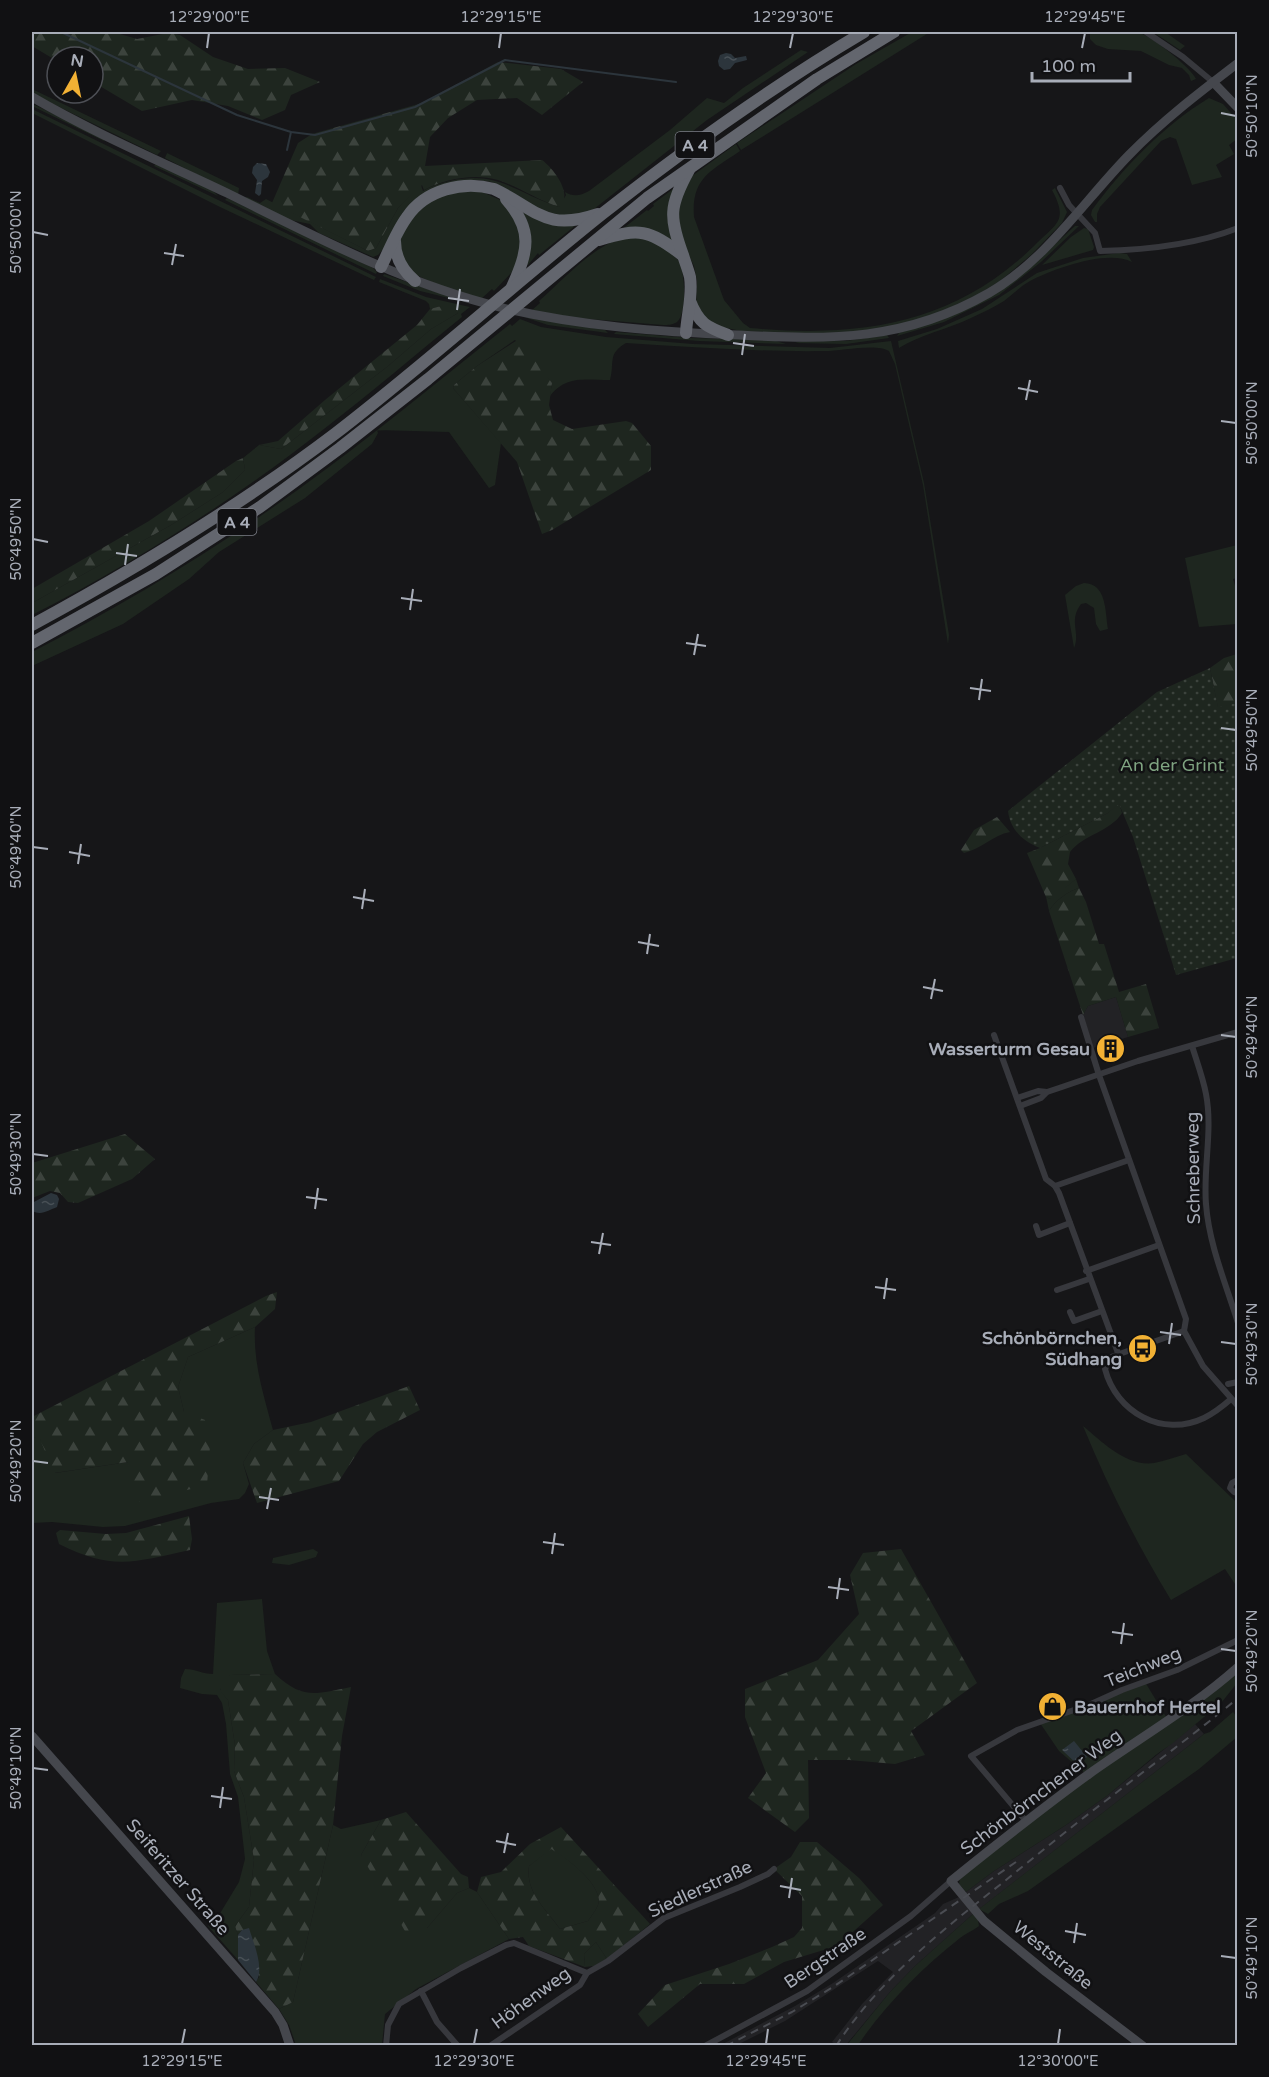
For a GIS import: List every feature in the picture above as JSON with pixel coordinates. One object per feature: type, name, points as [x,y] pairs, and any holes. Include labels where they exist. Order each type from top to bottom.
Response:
[{"type":"highway","name":"A 4","points":[[32,625],[134,568],[251,494],[336,432],[605,212],[756,100],[864,32]]},
{"type":"highway","name":"A 4","points":[[32,643],[156,574],[260,507],[340,448],[592,242],[691,167],[817,79],[894,32]]},
{"type":"highway","points":[[686,333],[690,280],[673,225],[673,209],[679,188],[691,167]]},
{"type":"highway","points":[[381,267],[407,216],[420,203],[437,192],[461,186],[484,186],[502,193],[548,220],[565,222],[605,212]]},
{"type":"highway","points":[[502,193],[520,217],[527,242],[523,262],[507,292]]},
{"type":"highway","points":[[592,242],[626,232],[642,232],[655,236],[683,255]]},
{"type":"highway","points":[[396,237],[395,250],[399,262],[415,280]]},
{"type":"highway","points":[[690,300],[696,316],[706,326],[728,335]]},
{"type":"main road","points":[[32,98],[381,267],[453,294],[546,317],[606,326],[728,335],[856,337],[892,331],[939,317],[992,291],[1021,270],[1052,240],[1149,134],[1238,63]]},
{"type":"main road","points":[[1214,82],[1238,108]]},
{"type":"main road","name":"Schönbörnchener Weg","points":[[951,1881],[1087,1775],[1202,1696],[1238,1667]]},
{"type":"main road","name":"Seiferitzer Straße","points":[[32,1736],[274,2012],[283,2025],[290,2046]]},
{"type":"main road","name":"Weststraße","points":[[951,1881],[984,1921],[1143,2046]]},
{"type":"street","points":[[1146,32],[1214,82]]},
{"type":"street","points":[[1060,188],[1069,205],[1095,233],[1100,251],[1133,250],[1214,237],[1238,228]]},
{"type":"street","points":[[1081,1017],[1099,1075],[1186,1319],[1184,1331],[1203,1366],[1238,1406]]},
{"type":"street","points":[[1020,1106],[1041,1098],[1047,1092],[1238,1032]]},
{"type":"street","points":[[994,1035],[1046,1179],[1055,1186],[1118,1353]]},
{"type":"street","name":"Schreberweg","points":[[1192,1046],[1206,1094],[1206,1194],[1210,1236],[1238,1323]]},
{"type":"street","points":[[1017,1098],[1038,1090],[1047,1092]]},
{"type":"street","points":[[1055,1186],[1129,1160]]},
{"type":"street","points":[[1036,1226],[1039,1235],[1070,1223]]},
{"type":"street","points":[[1086,1271],[1159,1245]]},
{"type":"street","points":[[1057,1290],[1089,1279]]},
{"type":"street","points":[[1070,1312],[1074,1321],[1102,1311]]},
{"type":"street","points":[[1184,1331],[1111,1357],[1105,1369],[1113,1390],[1122,1402],[1142,1418],[1166,1425],[1203,1418],[1231,1399]]},
{"type":"street","points":[[1228,1384],[1238,1382]]},
{"type":"street","points":[[1238,1480],[1232,1483],[1230,1488],[1238,1493]]},
{"type":"street","name":"Teichweg","points":[[1026,1821],[971,1756],[1017,1730],[1177,1670],[1238,1640]]},
{"type":"street","name":"Siedlerstraße","points":[[587,1973],[608,1961],[664,1918],[771,1872]]},
{"type":"street","name":"Bergstraße","points":[[705,2046],[807,1991],[911,1917],[951,1881]]},
{"type":"street","points":[[386,2046],[388,2025],[399,2004],[470,1963],[514,1943],[587,1973]]},
{"type":"street","name":"Höhenweg","points":[[490,2046],[580,1985],[587,1973]]},
{"type":"street","points":[[421,1990],[437,2022],[458,2046]]},
{"type":"shaded area","points":[[1116,997],[1128,1037],[1093,1048],[1083,1015],[1088,1006]]},
{"type":"shaded area","points":[[1195,1724],[1204,1734],[973,1914],[915,1966],[846,2045],[836,2045],[832,2042],[862,2004],[893,1972],[878,1961],[785,2021],[737,2045],[719,2046],[833,1983],[935,1913],[943,1904],[959,1897],[1108,1795]]},
{"type":"green space","points":[[1113,30],[1143,34],[1170,52],[1196,79],[1191,81],[1182,68],[1169,65],[1141,51],[1108,49],[1096,45],[1090,39],[1090,32]]},
{"type":"green space","points":[[32,32],[113,32],[137,39],[168,33],[180,35],[213,57],[248,69],[285,68],[320,82],[291,95],[285,110],[262,120],[228,106],[192,100],[142,111],[105,89],[105,45],[45,45],[45,54],[32,46]]},
{"type":"green space","points":[[912,32],[930,32],[741,150],[737,143],[856,64]]},
{"type":"green space","points":[[1153,32],[1165,32],[1185,46],[1180,50]]},
{"type":"green space","points":[[801,50],[808,52],[707,120],[594,209],[576,217],[558,219],[491,182],[478,180],[441,186],[378,255],[373,257],[319,233],[310,224],[290,220],[245,198],[260,203],[266,199],[368,251],[376,248],[398,208],[421,185],[423,191],[450,181],[481,178],[506,185],[559,207],[566,195],[565,192],[577,195],[589,191],[670,130],[707,98],[724,103]]},
{"type":"green space","points":[[498,62],[561,69],[583,82],[542,115],[517,98],[477,100],[448,118],[430,137],[425,166],[542,160],[561,182],[564,196],[559,207],[506,183],[489,178],[460,178],[424,190],[422,185],[398,208],[376,248],[368,251],[272,203],[298,143],[312,134],[422,103]]},
{"type":"green space","points":[[32,89],[45,95],[45,100],[37,96],[32,93]]},
{"type":"green space","points":[[1209,98],[1223,104],[1237,120],[1237,139],[1229,145],[1234,154],[1216,165],[1222,177],[1192,185],[1176,139],[1170,137],[1161,141],[1100,207],[1097,222],[1095,222],[1091,215],[1092,210],[1117,178],[1160,134]]},
{"type":"green space","points":[[35,105],[104,138],[104,141],[32,106]]},
{"type":"green space","points":[[55,105],[65,105],[161,151],[157,155]]},
{"type":"green space","points":[[32,109],[376,277],[374,280],[220,207],[32,113]]},
{"type":"green space","points":[[736,144],[740,151],[712,170],[700,184],[694,204],[694,217],[724,300],[750,328],[829,331],[902,320],[937,309],[971,294],[1003,273],[1054,227],[1060,216],[1052,190],[1055,188],[1067,212],[1062,223],[1031,255],[1000,281],[979,294],[934,315],[887,328],[823,335],[741,331],[707,322],[696,307],[697,281],[694,266],[678,233],[677,199],[692,176]]},
{"type":"green space","points":[[167,153],[239,188],[238,196],[165,158]]},
{"type":"green space","points":[[156,164],[212,190],[218,196],[154,166]]},
{"type":"green space","points":[[673,189],[678,244],[621,230],[648,211],[654,206],[653,204]]},
{"type":"green space","points":[[459,191],[480,191],[505,202],[524,240],[514,270],[494,291],[492,289],[481,299],[429,281],[410,271],[404,264],[399,242],[412,219],[438,196]]},
{"type":"green space","points":[[227,198],[373,268],[376,274],[225,200]]},
{"type":"green space","points":[[515,203],[576,225],[539,255],[538,253],[528,265],[525,263]]},
{"type":"green space","points":[[1075,226],[1079,226],[1041,262],[999,295],[944,322],[897,336],[899,333],[951,316],[1042,256]]},
{"type":"green space","points":[[1084,228],[1088,229],[1093,250],[1042,265],[1071,237]]},
{"type":"green space","points":[[623,237],[651,238],[667,249],[680,263],[684,294],[682,311],[677,322],[663,325],[577,318],[531,311],[589,256]]},
{"type":"green space","points":[[1127,254],[1132,262],[1109,258],[1095,259],[1052,271],[1030,281],[1004,301],[984,312],[915,339],[899,348],[898,341],[937,329],[982,309],[1037,273],[1083,258]]},
{"type":"green space","points":[[384,274],[465,302],[420,291],[383,276]]},
{"type":"green space","points":[[380,279],[426,297],[470,307],[461,314],[462,317],[359,402],[255,481],[145,552],[32,615],[32,603],[171,525],[223,492],[245,470],[243,458],[259,445],[281,449],[388,366],[431,329],[458,313],[441,306],[430,309],[426,301],[379,282]]},
{"type":"green space","points":[[446,302],[458,313],[431,329],[388,366],[281,449],[259,445],[278,441],[417,325],[430,309]]},
{"type":"green space","points":[[524,317],[605,330],[608,333],[548,325]]},
{"type":"green space","points":[[520,319],[541,327],[606,337],[693,344],[830,348],[891,341],[924,483],[949,635],[948,644],[923,485],[895,364],[889,351],[867,347],[825,351],[775,351],[626,343],[614,355],[610,380],[569,382],[556,389],[550,396],[552,383],[515,340],[477,366],[453,388],[501,443],[495,485],[489,488],[449,432],[377,430],[510,324],[512,326]]},
{"type":"green space","points":[[616,332],[691,338],[773,340],[786,344],[699,341],[614,334]]},
{"type":"green space","points":[[887,335],[889,338],[846,344],[795,343],[846,341]]},
{"type":"green space","points":[[519,339],[552,383],[549,405],[553,420],[572,429],[626,421],[632,423],[651,446],[651,470],[542,534],[517,462],[453,388],[477,366]]},
{"type":"green space","points":[[377,430],[378,433],[372,444],[305,498],[219,552],[189,579],[123,624],[32,666],[32,652],[101,615],[201,555],[267,512]]},
{"type":"green space","points":[[243,458],[245,470],[223,492],[171,525],[32,603],[32,589],[149,521]]},
{"type":"green space","points":[[1237,545],[1237,578],[1233,579],[1237,592],[1237,624],[1199,627],[1185,558]]},
{"type":"green space","points":[[1084,583],[1092,585],[1101,593],[1108,629],[1100,631],[1096,624],[1094,608],[1086,603],[1081,604],[1075,616],[1076,642],[1074,648],[1065,595]]},
{"type":"green space","points":[[1237,654],[1237,703],[1218,708],[1210,668],[1224,658]]},
{"type":"green space","name":"An der Grint","points":[[1210,668],[1218,707],[1237,703],[1237,958],[1176,975],[1133,837],[1119,804],[1108,813],[1040,848],[1018,834],[1011,824],[1008,811],[1157,692]]},
{"type":"green space","points":[[1119,803],[1122,813],[1111,825],[1082,841],[1070,852],[1068,864],[1076,879],[1053,898],[1046,897],[1027,853],[1108,813]]},
{"type":"green space","points":[[997,817],[1010,832],[970,851],[964,853],[961,850],[974,830]]},
{"type":"green space","points":[[1076,879],[1079,888],[1062,897],[1049,911],[1046,897],[1050,899]]},
{"type":"green space","points":[[1079,888],[1086,902],[1099,944],[1104,944],[1119,992],[1146,984],[1159,1028],[1128,1037],[1116,997],[1088,1006],[1083,1015],[1049,911],[1062,897]]},
{"type":"green space","points":[[125,1134],[155,1159],[132,1179],[78,1203],[68,1202],[60,1193],[50,1191],[32,1198],[32,1163]]},
{"type":"green space","points":[[277,1292],[275,1309],[255,1327],[188,1357],[178,1387],[184,1412],[205,1420],[210,1446],[207,1485],[135,1503],[128,1462],[54,1473],[40,1439],[32,1437],[32,1417]]},
{"type":"green space","points":[[255,1327],[257,1366],[273,1430],[254,1444],[243,1463],[249,1484],[239,1499],[211,1503],[125,1526],[32,1523],[32,1437],[40,1438],[55,1473],[128,1462],[184,1412],[178,1387],[188,1357]]},
{"type":"green space","points":[[409,1386],[420,1410],[377,1432],[363,1444],[339,1481],[257,1503],[243,1463],[254,1444],[273,1430],[311,1422]]},
{"type":"green space","points":[[1083,1426],[1116,1452],[1134,1461],[1154,1463],[1186,1454],[1237,1503],[1237,1587],[1225,1569],[1171,1600],[1124,1515]]},
{"type":"green space","points":[[189,1516],[192,1539],[190,1550],[124,1562],[109,1561],[78,1553],[59,1544],[56,1533],[60,1530],[106,1534],[126,1533]]},
{"type":"green space","points":[[313,1549],[318,1552],[316,1557],[289,1565],[272,1563],[273,1558]]},
{"type":"green space","points":[[901,1549],[977,1683],[911,1731],[925,1755],[895,1764],[849,1760],[808,1760],[809,1818],[795,1832],[748,1798],[766,1773],[745,1717],[745,1689],[818,1660],[859,1614],[850,1575],[863,1553]]},
{"type":"green space","points":[[262,1599],[267,1651],[275,1674],[230,1675],[220,1690],[228,1700],[235,1745],[234,1771],[244,1797],[254,1860],[249,1907],[235,1926],[238,1935],[238,1960],[208,1926],[216,1920],[239,1882],[245,1859],[238,1797],[230,1774],[222,1703],[217,1695],[202,1694],[180,1688],[185,1669],[213,1674],[217,1603]]},
{"type":"green space","points":[[1237,1669],[1237,1683],[1222,1702],[1108,1795],[966,1892],[959,1884],[960,1877],[1005,1840]]},
{"type":"green space","points":[[275,1674],[294,1688],[310,1693],[351,1687],[342,1736],[333,1825],[293,2002],[279,2009],[256,1982],[259,1977],[242,1930],[238,1935],[235,1926],[249,1907],[254,1860],[244,1797],[234,1771],[235,1745],[228,1700],[220,1691],[222,1681],[230,1675]]},
{"type":"green space","points":[[1145,1682],[1168,1720],[1087,1775],[1059,1751],[1040,1723]]},
{"type":"green space","points":[[1233,1712],[1237,1717],[1237,1737],[1199,1769],[1028,1891],[999,1904],[988,1914],[979,1909],[1204,1734],[1210,1732]]},
{"type":"green space","points":[[406,1812],[461,1874],[468,1877],[469,1888],[457,1893],[427,1928],[409,1938],[361,1855],[381,1820]]},
{"type":"green space","points":[[381,1820],[361,1855],[427,1928],[457,1893],[469,1888],[477,1892],[509,1939],[416,1989],[385,2014],[382,2045],[296,2045],[289,2025],[279,2009],[293,2002],[333,1825],[341,1829]]},
{"type":"green space","points":[[561,1827],[650,1924],[607,1959],[596,1942],[584,1954],[585,1967],[529,1946],[523,1937],[509,1939],[477,1892],[481,1877],[501,1872],[530,1844]],"holes":[[[551,1849],[587,1877],[597,1892],[599,1903],[588,1921],[560,1929],[533,1892],[529,1866]]]},
{"type":"green space","points":[[800,1842],[817,1842],[859,1878],[883,1905],[837,1946],[784,1962],[744,1984],[700,1984],[648,2027],[638,2014],[665,1985],[772,1947],[794,1937],[802,1928],[802,1896],[774,1869],[791,1857]]},
{"type":"green space","points":[[551,1848],[580,1870],[597,1892],[598,1905],[588,1921],[560,1929],[533,1892],[529,1866]]},
{"type":"green space","points":[[973,1914],[979,1926],[931,1962],[892,2002],[858,2045],[846,2046],[890,1992],[915,1966]]},
{"type":"green space","points":[[596,1942],[607,1959],[594,1966],[585,1967],[584,1954]]},
{"type":"water","points":[[726,53],[735,58],[746,56],[747,60],[735,63],[730,69],[724,70],[719,66],[718,61],[720,55]]},
{"type":"water","points":[[257,163],[266,164],[270,172],[268,177],[262,181],[259,196],[255,193],[257,180],[252,173]]},
{"type":"water","points":[[51,1193],[57,1195],[59,1199],[57,1207],[42,1213],[33,1211],[32,1203]]},
{"type":"water","points":[[1074,1741],[1087,1757],[1077,1764],[1062,1750]]},
{"type":"water","points":[[249,1928],[259,1962],[256,1982],[238,1960],[238,1935],[242,1930]]},
{"type":"waterway","points":[[61,32],[237,115],[291,132],[315,135],[415,107],[505,60],[676,82]]},
{"type":"waterway","points":[[287,150],[291,132]]},
{"type":"railway","points":[[836,2046],[871,2000],[912,1958],[1068,1830],[1238,1698]]},
{"type":"railway","points":[[726,2046],[792,2012],[833,1987],[1016,1862]]},
{"type":"place","name":"Wasserturm Gesau","points":[[1111,1049]]},
{"type":"place","name":"Schönbörnchen, Südhang","points":[[1143,1348]]},
{"type":"place","name":"Bauernhof Hertel","points":[[1053,1707]]}]
